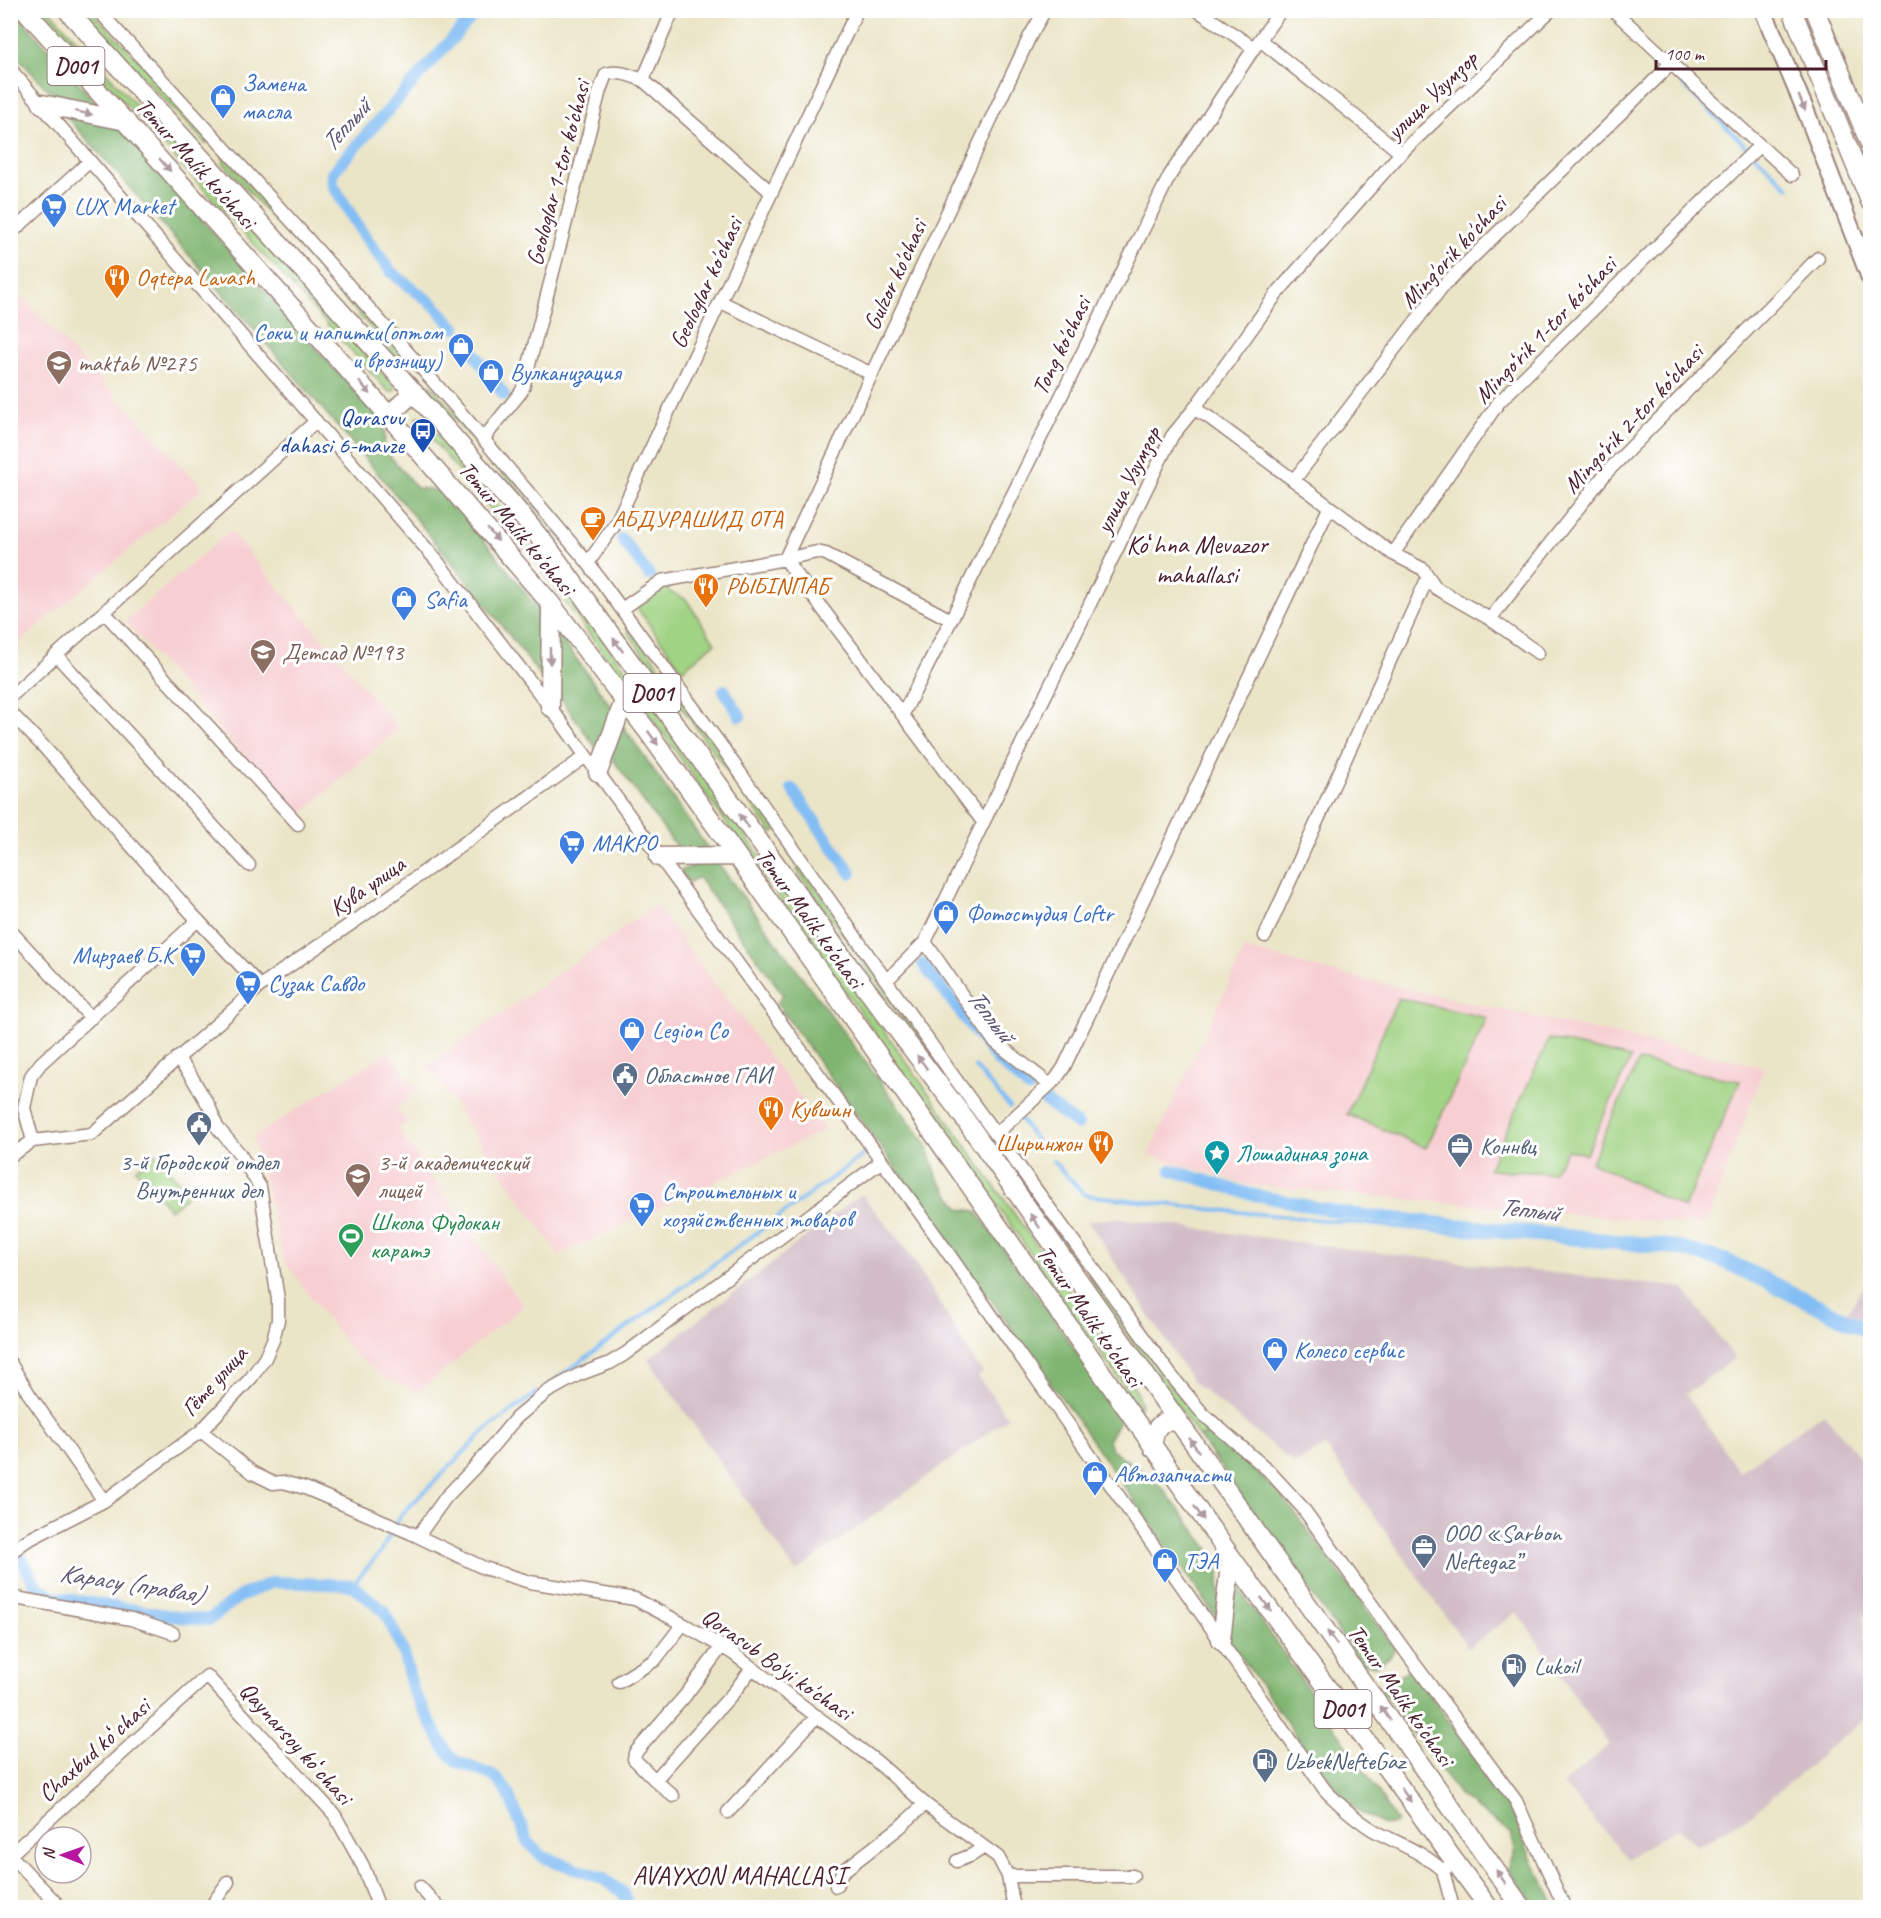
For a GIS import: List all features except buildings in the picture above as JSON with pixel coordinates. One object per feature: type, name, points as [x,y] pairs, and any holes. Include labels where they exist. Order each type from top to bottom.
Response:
[{"type":"highway","name":"Temur Malik ko'chasi","points":[[25,10],[389,415],[551,604],[827,982],[1449,1866],[1489,1908]]},
{"type":"highway","name":"Temur Malik ko'chasi","points":[[67,10],[414,392],[549,549],[849,966],[954,1104],[1522,1908]]},
{"type":"highway","points":[[1792,10],[1870,201]]},
{"type":"highway","points":[[1815,10],[1870,144]]},
{"type":"highway","points":[[42,104],[126,121]]},
{"type":"highway","points":[[389,415],[414,392]]},
{"type":"highway","points":[[550,707],[551,604]]},
{"type":"highway","points":[[598,772],[624,701]]},
{"type":"highway","points":[[659,857],[736,856]]},
{"type":"highway","points":[[1153,1448],[1158,1426],[1167,1421],[1178,1423]]},
{"type":"highway","points":[[1221,1640],[1231,1557]]},
{"type":"highway","points":[[1449,1866],[1479,1846]]},
{"type":"main road","points":[[1763,10],[1807,114],[1870,278]]},
{"type":"street","points":[[98,10],[272,198],[484,438],[588,563],[1170,1374],[1199,1409],[1268,1470],[1302,1507],[1516,1801],[1565,1908]]},
{"type":"street","points":[[643,80],[673,10]]},
{"type":"street","name":"Gulzor ko'chasi","points":[[785,559],[1030,36],[1045,10]]},
{"type":"street","points":[[1197,10],[1257,44],[1401,153]]},
{"type":"street","name":"Tong ko'chasi","points":[[903,714],[1170,175],[1281,10]]},
{"type":"street","name":"улица Узумзор","points":[[887,980],[925,942],[1172,436],[1278,292],[1401,153],[1551,10]]},
{"type":"street","points":[[1612,10],[1666,67],[1792,175]]},
{"type":"street","name":"Geologlar ko'chasi","points":[[588,563],[616,523],[855,15]]},
{"type":"street","name":"Ming'orik ko'chasi","points":[[1294,480],[1442,287],[1666,67]]},
{"type":"street","points":[[10,69],[437,561],[550,707],[882,1161],[1329,1794],[1365,1825],[1432,1861],[1449,1866],[1453,1908]]},
{"type":"street","name":"Geologlar 1-tor ko'chasi","points":[[484,438],[523,388],[606,74],[621,73],[643,80],[771,192]]},
{"type":"street","name":"Mingo‘rik 1-tor ko‘chasi","points":[[1393,554],[1499,402],[1759,146]]},
{"type":"street","points":[[10,234],[90,160]]},
{"type":"street","name":"Mingo‘rik 2-tor ko‘chasi","points":[[1490,619],[1606,473],[1818,258]]},
{"type":"street","points":[[721,302],[872,374]]},
{"type":"street","points":[[1194,409],[1207,416],[1393,554],[1423,569],[1436,588],[1490,619],[1538,653]]},
{"type":"street","points":[[10,697],[316,421]]},
{"type":"street","points":[[996,1134],[1056,1079],[1067,1061],[1329,508]]},
{"type":"street","points":[[622,609],[662,581],[816,552],[826,554],[951,620]]},
{"type":"street","points":[[785,559],[983,822]]},
{"type":"street","points":[[1265,936],[1428,577]]},
{"type":"street","points":[[104,612],[298,824]]},
{"type":"street","points":[[56,655],[249,865]]},
{"type":"street","points":[[10,712],[260,986]]},
{"type":"street","name":"Кува улица","points":[[33,1141],[92,1134],[260,986],[361,917],[586,756]]},
{"type":"street","points":[[10,1156],[33,1141],[24,1108],[31,1076],[41,1063],[198,920]]},
{"type":"street","points":[[10,930],[90,1018]]},
{"type":"street","points":[[925,942],[994,1041],[1049,1084]]},
{"type":"street","name":"Гёте улица","points":[[10,1553],[27,1540],[104,1501],[201,1431],[251,1378],[265,1358],[276,1330],[279,1299],[260,1187],[238,1153],[217,1127],[209,1106],[177,1058]]},
{"type":"street","points":[[954,1104],[978,1109]]},
{"type":"street","points":[[418,1536],[446,1497],[475,1467],[516,1418],[547,1392],[625,1354],[882,1161]]},
{"type":"street","points":[[1083,1289],[1086,1258]]},
{"type":"street","points":[[10,1363],[104,1501]]},
{"type":"street","name":"Qorasub Bo'yi ko'chasi","points":[[201,1431],[253,1473],[273,1482],[283,1482],[305,1488],[386,1524],[403,1529],[484,1568],[530,1582],[635,1599],[722,1646],[876,1761],[925,1804],[998,1857],[1008,1876],[1014,1908]]},
{"type":"street","points":[[10,1597],[131,1619],[173,1633]]},
{"type":"street","points":[[619,1682],[655,1660],[683,1624]]},
{"type":"street","points":[[673,1796],[634,1759],[635,1753],[685,1696],[722,1646]]},
{"type":"street","points":[[655,1780],[734,1692],[752,1668]]},
{"type":"street","name":"Chaxbud koʻchasi","points":[[11,1855],[207,1676]]},
{"type":"street","name":"Qaynarsoy koʻchasi","points":[[207,1676],[334,1814],[363,1866],[380,1908]]},
{"type":"street","points":[[728,1812],[817,1716]]},
{"type":"street","points":[[836,1886],[842,1872],[900,1827],[925,1804]]},
{"type":"street","points":[[957,1861],[984,1847]]},
{"type":"street","points":[[11,1855],[61,1908]]},
{"type":"street","points":[[1008,1876],[1133,1876]]},
{"type":"street","points":[[210,1908],[228,1882]]},
{"type":"street","points":[[420,1887],[439,1908]]},
{"type":"shaded area","name":"maktab №275","points":[[10,285],[203,488],[11,649],[10,649]]},
{"type":"shaded area","name":"Детсад №193","points":[[230,531],[399,728],[297,818],[125,621]]},
{"type":"shaded area","name":"Областное ГАИ","points":[[656,905],[825,1130],[559,1255],[427,1066]]},
{"type":"shaded area","points":[[1245,949],[1348,976],[1764,1067],[1706,1226],[1248,1185],[1148,1155]]},
{"type":"shaded area","name":"3-й академический лицей","points":[[389,1051],[417,1090],[397,1109],[407,1122],[398,1129],[523,1306],[418,1392],[384,1378],[353,1353],[284,1261],[253,1137]]},
{"type":"shaded area","points":[[861,1194],[901,1242],[924,1277],[983,1373],[978,1376],[1008,1418],[796,1572],[648,1359]]},
{"type":"shaded area","points":[[1118,1218],[1364,1251],[1683,1288],[1735,1358],[1686,1394],[1739,1472],[1824,1413],[1870,1470],[1870,1620],[1864,1614],[1866,1718],[1751,1815],[1697,1846],[1677,1828],[1628,1858],[1563,1784],[1609,1745],[1517,1612],[1468,1648],[1325,1446],[1295,1464],[1192,1381],[1088,1221]]},
{"type":"shaded area","points":[[1870,1280],[1870,1322],[1846,1313]]},
{"type":"green space","points":[[11,11],[14,11],[100,107],[58,97],[44,86],[11,50]]},
{"type":"green space","points":[[41,11],[50,11],[395,387],[394,391],[389,392]]},
{"type":"green space","points":[[81,11],[91,11],[162,84],[210,139],[206,144]]},
{"type":"green space","points":[[65,115],[120,128],[381,421],[385,431],[384,449],[417,488],[445,491],[546,618],[544,681],[400,500]]},
{"type":"green space","points":[[223,155],[402,352],[397,357],[224,164]]},
{"type":"green space","points":[[430,384],[574,552],[572,554],[429,390]]},
{"type":"green space","points":[[422,416],[536,550],[663,719],[1130,1377],[1141,1405],[1139,1407],[655,722],[530,555],[417,422],[416,419]]},
{"type":"green space","points":[[665,585],[670,592],[686,599],[715,643],[682,670],[635,605]]},
{"type":"green space","points":[[626,620],[777,830],[772,833],[629,634]]},
{"type":"green space","points":[[558,634],[613,709],[599,752],[557,693]]},
{"type":"green space","points":[[623,726],[708,849],[680,852],[611,757]]},
{"type":"green space","points":[[717,862],[927,1145],[938,1179],[960,1209],[976,1211],[1122,1415],[1108,1441],[1111,1450],[1139,1468],[1164,1490],[1220,1564],[1218,1619],[1029,1352],[777,1004],[783,994],[698,877],[688,883],[680,871],[698,864]]},
{"type":"green space","points":[[802,867],[967,1099],[956,1096],[797,870]]},
{"type":"green space","points":[[1398,998],[1487,1018],[1426,1148],[1347,1114]]},
{"type":"green space","points":[[1549,1039],[1631,1058],[1586,1154],[1567,1150],[1553,1173],[1488,1170]]},
{"type":"green space","points":[[1639,1061],[1740,1081],[1684,1208],[1591,1162]]},
{"type":"green space","points":[[969,1114],[980,1117],[1079,1255],[1079,1267]]},
{"type":"green space","points":[[155,1153],[189,1194],[170,1210],[136,1169]]},
{"type":"green space","points":[[1090,1270],[1181,1399],[1213,1432],[1199,1437],[1089,1281]]},
{"type":"green space","points":[[1213,1432],[1282,1496],[1395,1648],[1390,1657],[1376,1666],[1361,1663],[1199,1437]]},
{"type":"green space","points":[[1235,1583],[1368,1776],[1397,1822],[1385,1826],[1355,1809],[1312,1758],[1226,1635]]},
{"type":"green space","points":[[1410,1668],[1493,1782],[1512,1812],[1531,1858],[1556,1907],[1536,1907],[1508,1868],[1515,1850],[1512,1834],[1461,1797],[1381,1690]]},
{"type":"waterway","name":"Теплый","points":[[455,328],[434,305],[391,272],[359,228],[333,185],[332,173],[478,10]]},
{"type":"waterway","points":[[1655,57],[1789,188]]},
{"type":"waterway","name":"Теплый","points":[[466,342],[504,395]]},
{"type":"waterway","name":"Теплый","points":[[622,539],[649,575]]},
{"type":"waterway","name":"Теплый","points":[[724,690],[740,716]]},
{"type":"waterway","name":"Теплый","points":[[792,789],[851,873]]},
{"type":"waterway","name":"Теплый","points":[[923,964],[998,1061],[1029,1088]]},
{"type":"waterway","points":[[975,1067],[1010,1107]]},
{"type":"waterway","name":"Теплый","points":[[1044,1100],[1078,1125]]},
{"type":"waterway","points":[[1020,1119],[1041,1147]]},
{"type":"waterway","points":[[547,1386],[866,1153]]},
{"type":"waterway","points":[[1053,1161],[1085,1195],[1218,1210],[1674,1253],[1720,1265],[1870,1338]]},
{"type":"waterway","name":"Теплый","points":[[1171,1170],[1246,1193],[1344,1213],[1677,1246],[1728,1260],[1870,1330]]},
{"type":"waterway","points":[[352,1585],[380,1553],[401,1515],[488,1428],[538,1392]]},
{"type":"waterway","name":"Карасу (правая)","points":[[10,1538],[37,1587],[54,1597],[179,1617],[209,1620],[240,1596],[273,1582],[352,1585],[385,1612],[403,1651],[413,1691],[446,1750],[457,1762],[494,1776],[507,1791],[528,1842],[543,1857],[602,1878],[623,1893],[629,1908]]},
{"type":"place","name":"Замена масла","points":[[223,120]]},
{"type":"place","name":"LUX Market","points":[[54,229]]},
{"type":"place","name":"Oqtepa Lavash","points":[[117,300]]},
{"type":"place","name":"Соки и напитки(оптом и врозницу)","points":[[461,369]]},
{"type":"place","name":"maktab №275","points":[[59,386]]},
{"type":"place","name":"Вулканизация","points":[[491,395]]},
{"type":"place","name":"Qorasuv dahasi 6-mavze","points":[[423,454]]},
{"type":"place","name":"АБДУРАШИД ОТА","points":[[593,542]]},
{"type":"place","name":"РЫБINПАБ","points":[[706,609]]},
{"type":"place","name":"Safia","points":[[404,622]]},
{"type":"place","name":"Детсад №193","points":[[263,675]]},
{"type":"place","name":"МАКРО","points":[[572,866]]},
{"type":"place","name":"Фотостудия Loftr","points":[[946,936]]},
{"type":"place","name":"Мирзаев Б.К","points":[[193,978]]},
{"type":"place","name":"Сузак Савдо","points":[[248,1006]]},
{"type":"place","name":"Legion Co","points":[[632,1053]]},
{"type":"place","name":"Областное ГАИ","points":[[625,1098]]},
{"type":"place","name":"Кувшин","points":[[771,1132]]},
{"type":"place","name":"3-й Городской отдел Внутренних дел","points":[[199,1147]]},
{"type":"place","name":"Ширинжон","points":[[1101,1166]]},
{"type":"place","name":"Коннвц","points":[[1460,1169]]},
{"type":"place","name":"Лошадиная зона","points":[[1217,1176]]},
{"type":"place","name":"3-й академический лицей","points":[[358,1199]]},
{"type":"place","name":"Строительных и хозяйственных товаров","points":[[642,1228]]},
{"type":"place","name":"Школа Фудокан каратэ","points":[[351,1259]]},
{"type":"place","name":"Колесо сервис","points":[[1275,1373]]},
{"type":"place","name":"Автозапчасти","points":[[1095,1497]]},
{"type":"place","name":"ООО «Sarbon Neftegaz”","points":[[1424,1570]]},
{"type":"place","name":"ТЭА","points":[[1165,1584]]},
{"type":"place","name":"Lukoil","points":[[1514,1689]]},
{"type":"place","name":"UzbekNefteGaz","points":[[1265,1784]]},
{"type":"district","name":"Koʻhna Mevazor mahallasi","points":[[1197,559]]},
{"type":"district","name":"AVAYXON MAHALLASI","points":[[739,1875]]}]
